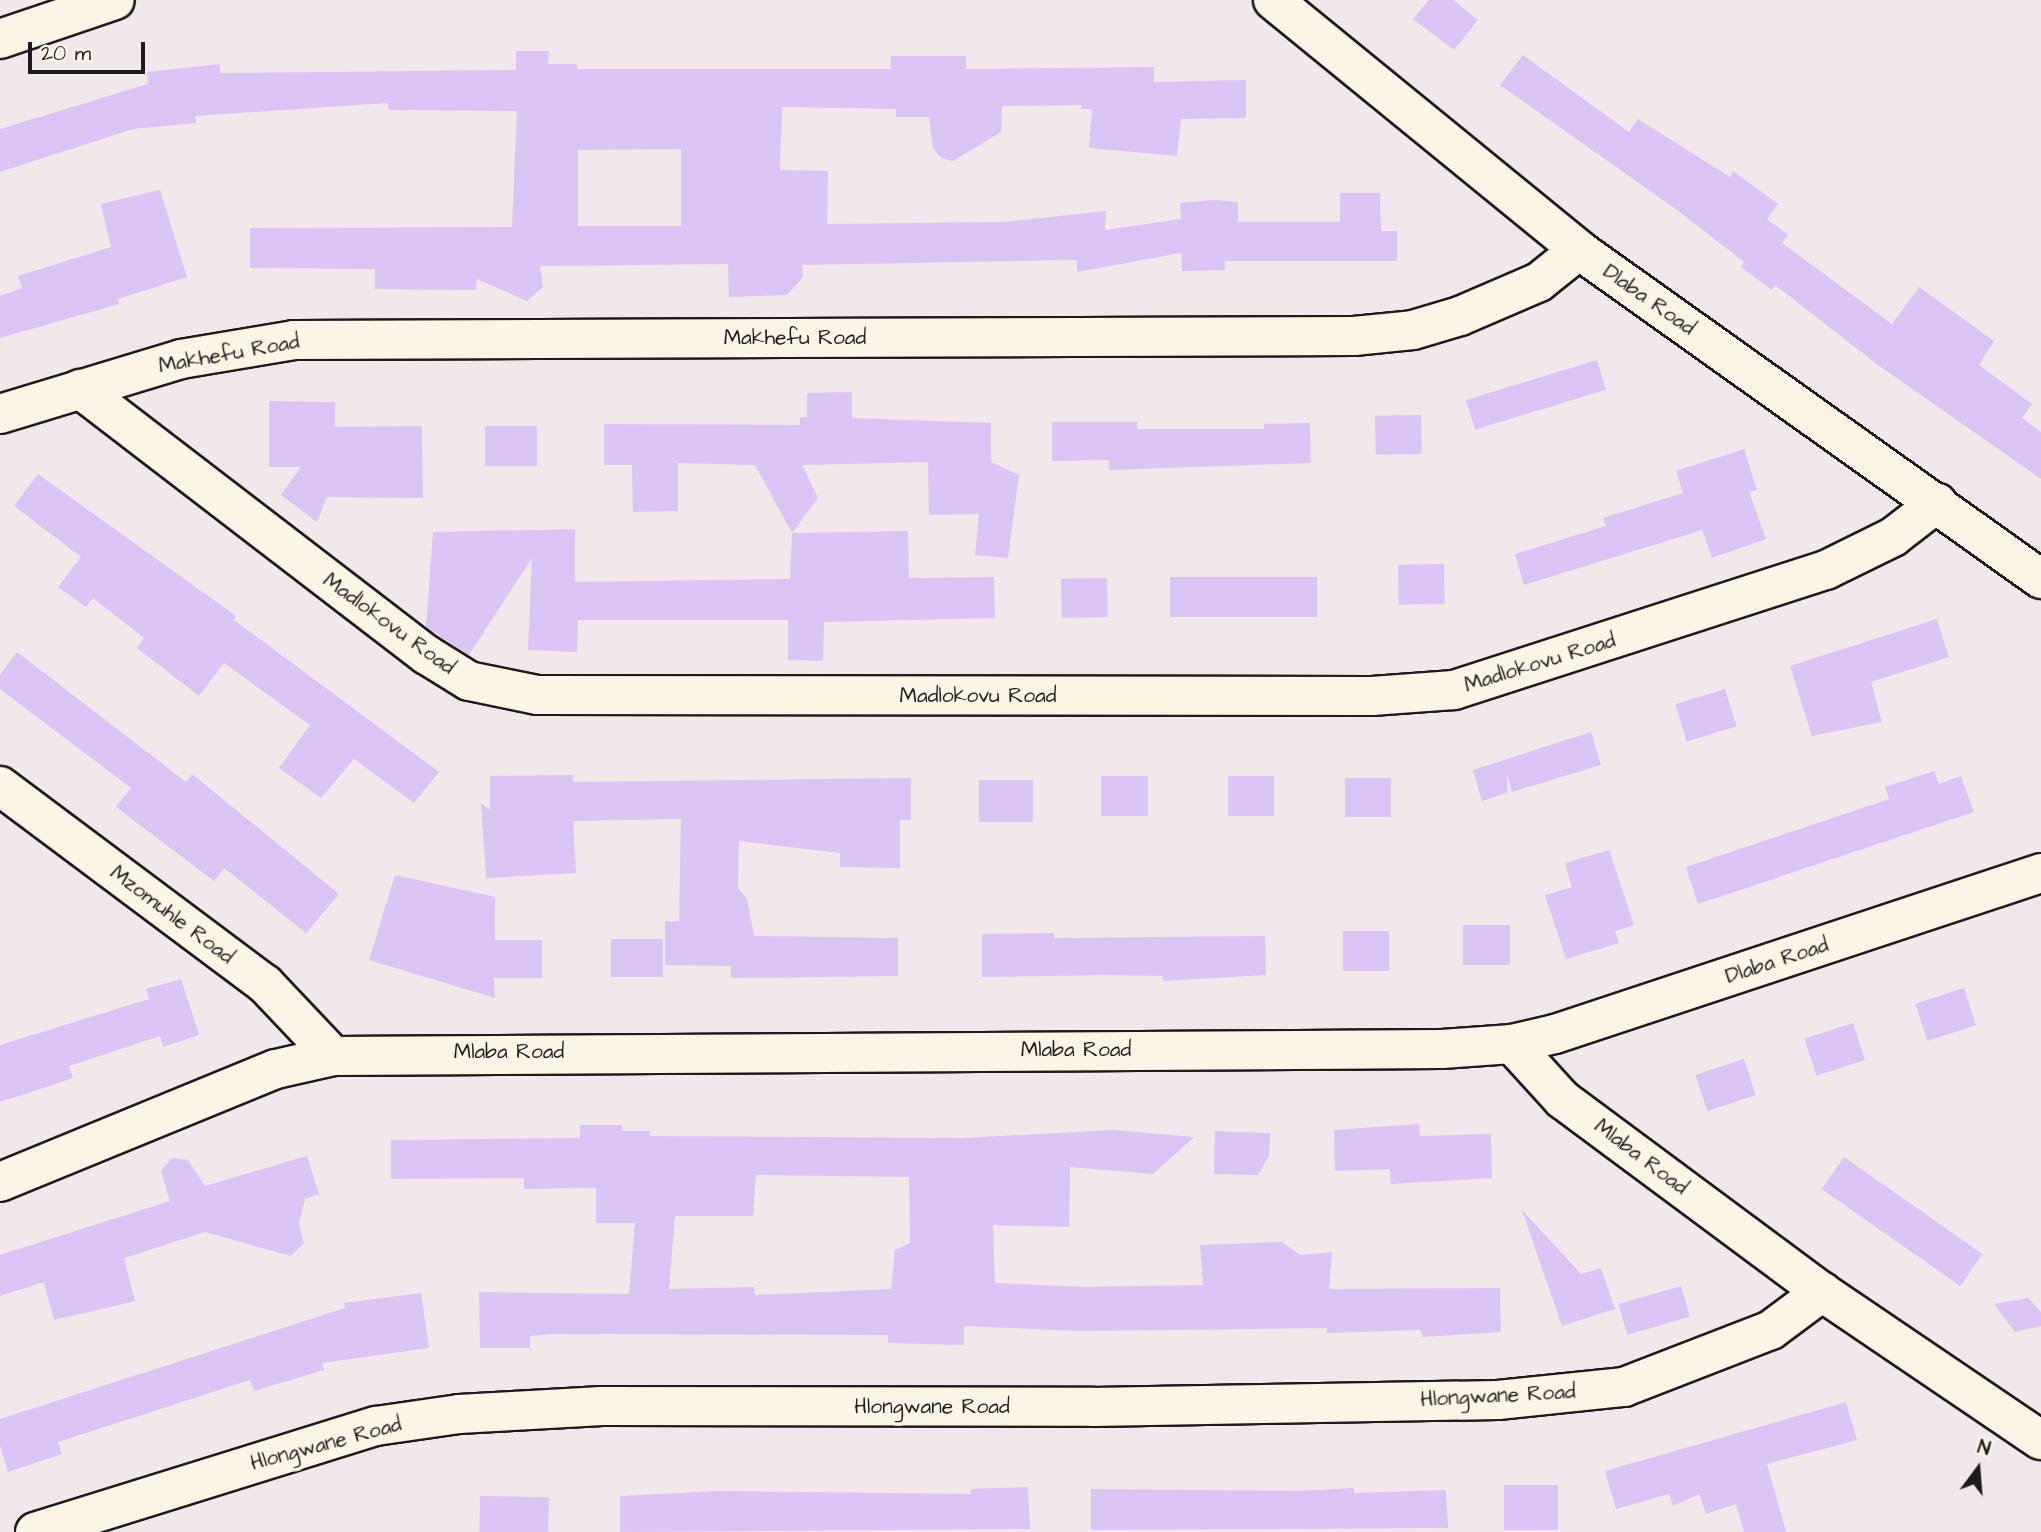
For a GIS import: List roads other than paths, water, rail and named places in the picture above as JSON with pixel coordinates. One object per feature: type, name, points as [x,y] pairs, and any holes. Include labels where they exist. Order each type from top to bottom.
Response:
[{"type":"street","points":[[0,39],[115,0]]},
{"type":"street","name":"Dlaba Road","points":[[1273,0],[1579,250],[2041,579]]},
{"type":"street","name":"Makhefu Road","points":[[0,414],[181,359],[294,340],[1354,336],[1413,330],[1460,316],[1539,282],[1579,250]]},
{"type":"street","name":"Madlokovu Road","points":[[80,389],[427,655],[469,681],[537,695],[1372,696],[1454,690],[1826,570],[1893,537],[1937,503]]},
{"type":"street","name":"Mzomuhle Road","points":[[0,786],[265,984],[333,1056]]},
{"type":"street","name":"Dlaba Road","points":[[1512,1044],[1555,1034],[2041,873]]},
{"type":"street","name":"Mlaba Road","points":[[0,1182],[276,1069],[333,1056],[1442,1049],[1512,1044],[1562,1099],[1822,1292],[2041,1440]]},
{"type":"street","name":"Hlongwane Road","points":[[34,1532],[376,1426],[458,1414],[602,1406],[1093,1407],[1484,1400],[1624,1387],[1771,1330],[1822,1292]]}]
